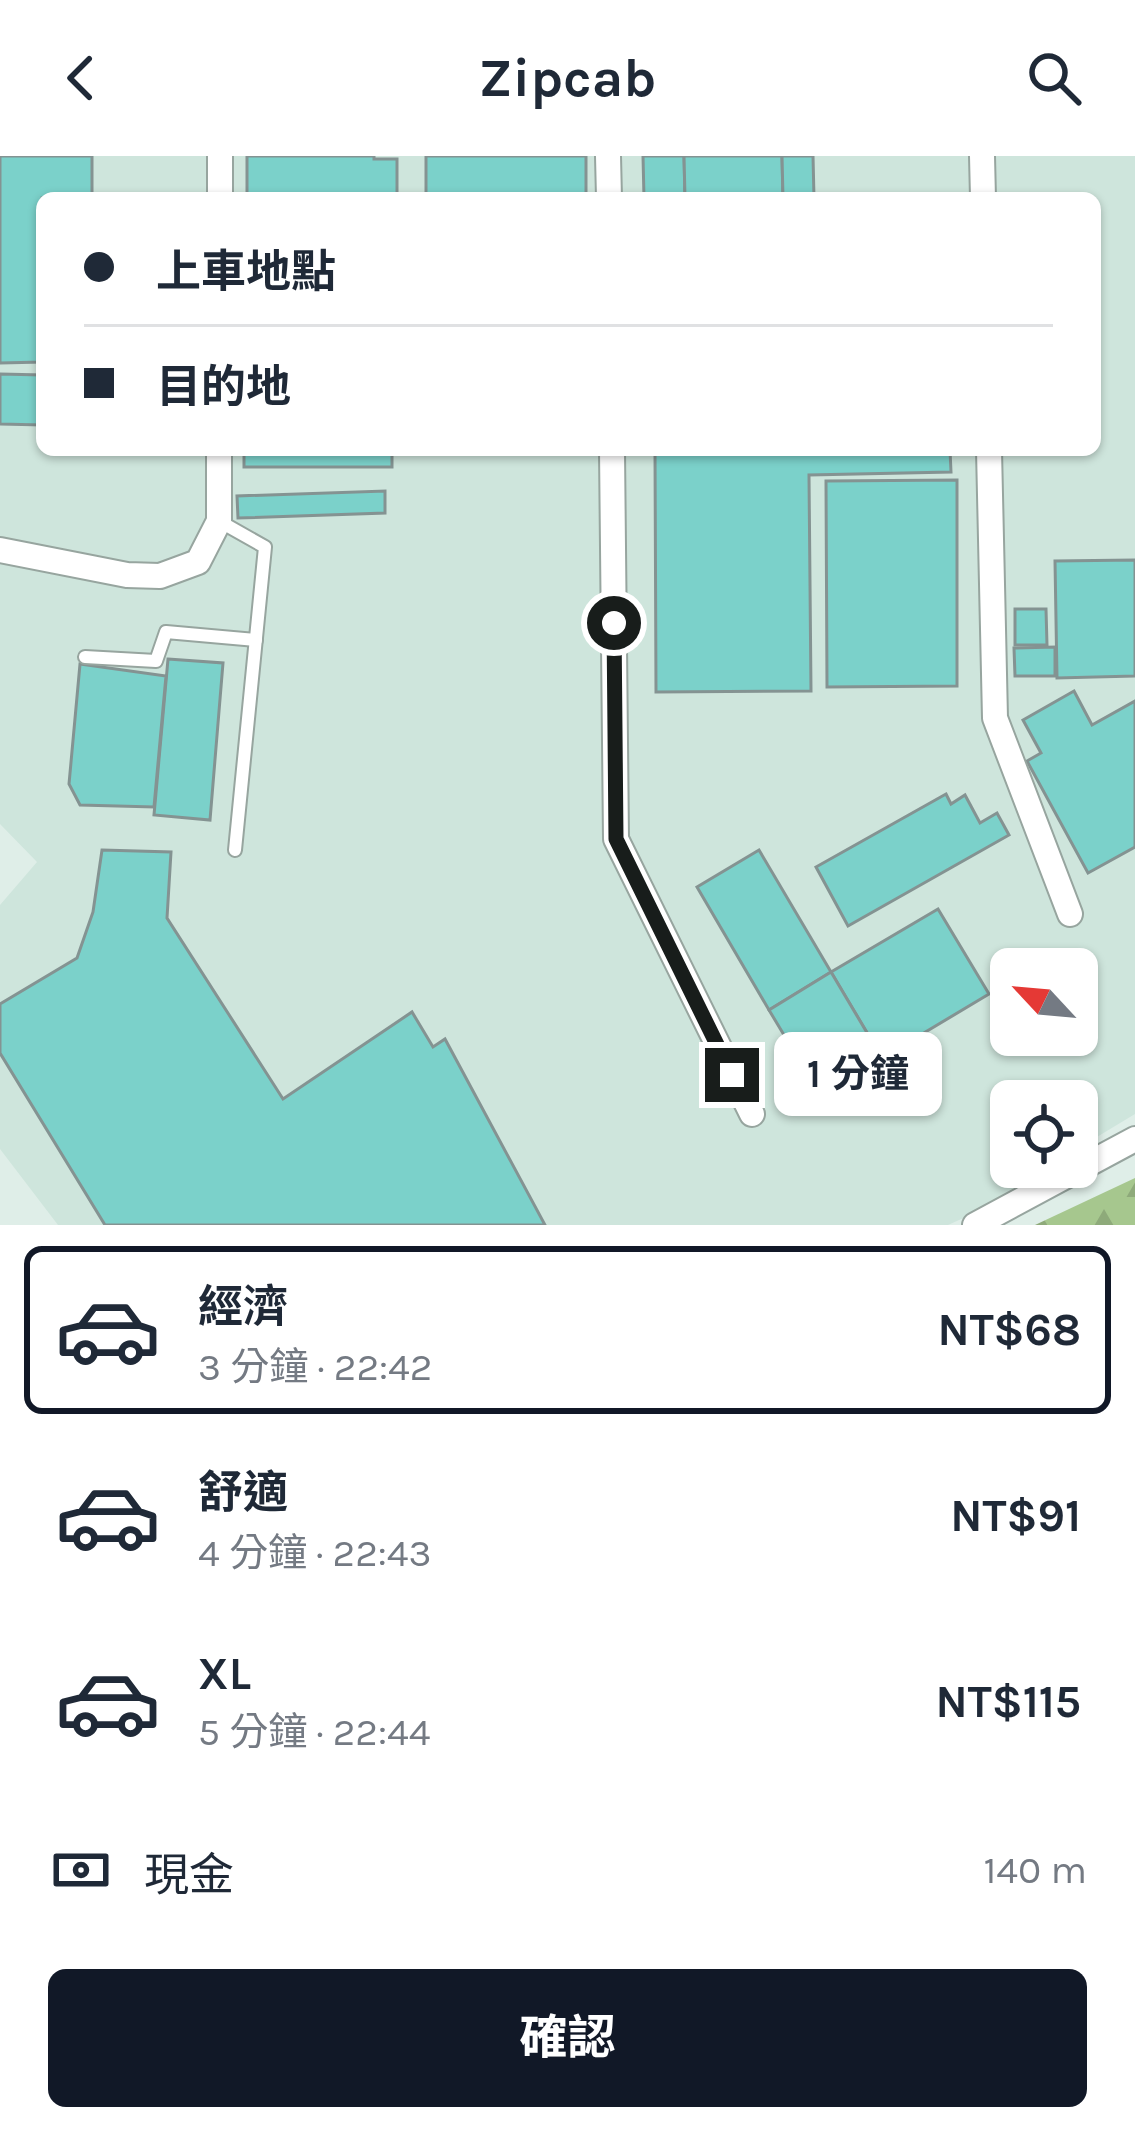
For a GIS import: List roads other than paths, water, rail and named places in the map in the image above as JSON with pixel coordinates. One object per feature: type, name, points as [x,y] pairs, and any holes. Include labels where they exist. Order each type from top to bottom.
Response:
[{"type":"street","points":[[220,156],[220,192]]},
{"type":"street","points":[[608,156],[609,192]]},
{"type":"street","points":[[982,156],[983,192]]},
{"type":"street","points":[[0,550],[127,575],[160,576],[198,562],[219,521],[219,456]]},
{"type":"street","points":[[612,456],[616,839],[752,1114]]},
{"type":"street","points":[[989,456],[995,718],[1070,914]]},
{"type":"street","points":[[975,1225],[1135,1139]]},
{"type":"lane","points":[[219,521],[265,547],[235,850]]},
{"type":"lane","points":[[85,657],[156,661],[166,632],[256,640]]}]
